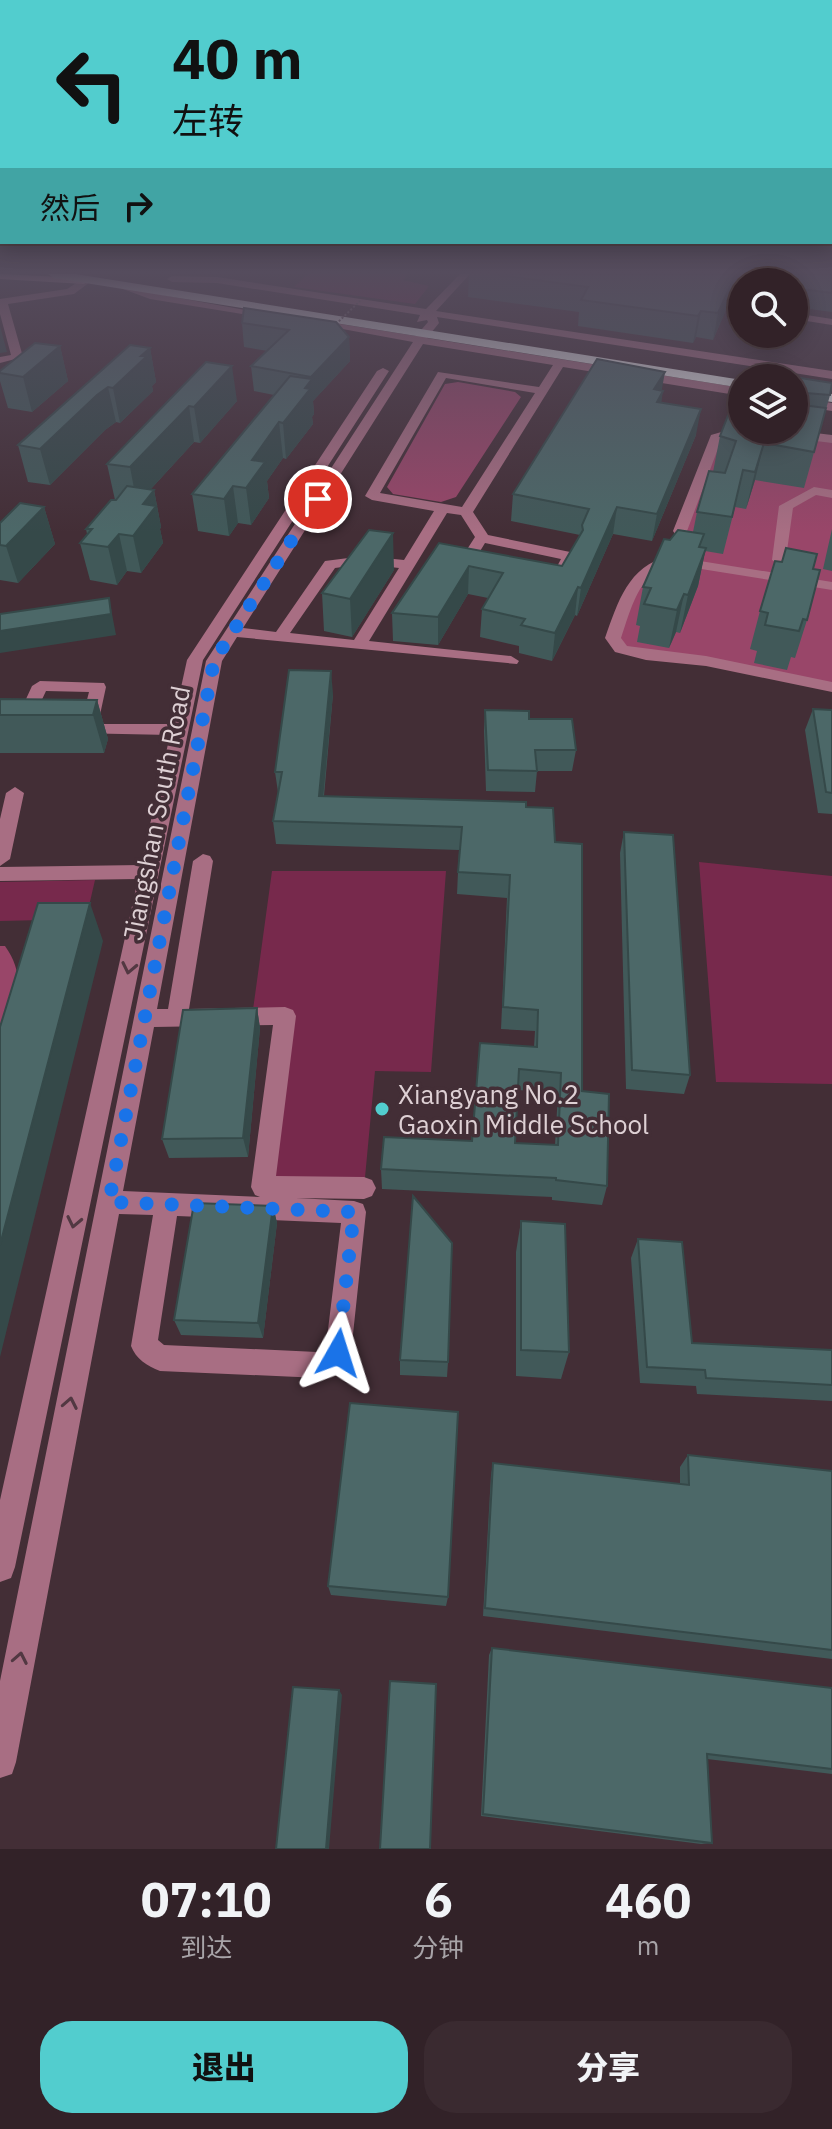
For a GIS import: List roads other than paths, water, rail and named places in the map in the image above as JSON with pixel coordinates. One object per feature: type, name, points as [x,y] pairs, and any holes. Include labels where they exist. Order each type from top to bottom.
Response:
[{"type":"highway","points":[[606,360],[728,382]]},
{"type":"highway","points":[[654,360],[728,371]]},
{"type":"highway","points":[[808,382],[832,386]]},
{"type":"highway","points":[[808,394],[832,398]]},
{"type":"street","name":"Jiangshan South Road","points":[[0,1567],[11,1468],[150,872],[195,660],[399,360]]},
{"type":"street","name":"Jiangshan South Road","points":[[0,1762],[214,661],[401,360]]},
{"type":"street","points":[[558,360],[728,390]]},
{"type":"street","points":[[703,360],[832,375]]},
{"type":"street","points":[[466,512],[561,361]]},
{"type":"street","points":[[466,512],[372,496],[442,374],[541,391]]},
{"type":"street","points":[[808,403],[832,407]]},
{"type":"street","points":[[680,531],[717,435],[728,433]]},
{"type":"street","points":[[808,436],[832,439]]},
{"type":"street","points":[[832,494],[814,491],[786,506],[779,560],[795,569],[832,576]]},
{"type":"street","points":[[359,645],[443,508]]},
{"type":"street","points":[[466,512],[481,538],[570,556],[553,587]]},
{"type":"street","points":[[477,571],[462,568],[481,538]]},
{"type":"street","points":[[280,637],[330,564],[364,560],[408,565]]},
{"type":"street","points":[[832,586],[669,560],[653,563],[635,583],[613,638],[621,649],[646,655],[706,661],[832,687]]},
{"type":"street","points":[[233,632],[511,661]]},
{"type":"street","points":[[22,729],[40,686],[88,685],[98,687],[88,729]]},
{"type":"street","points":[[61,729],[180,730]]},
{"type":"street","points":[[0,859],[15,793]]},
{"type":"street","points":[[177,1018],[203,861]]},
{"type":"street","points":[[0,874],[150,872]]},
{"type":"street","points":[[145,1018],[285,1016],[263,1187],[364,1188]]},
{"type":"street","points":[[109,1202],[354,1212],[338,1353],[320,1365],[160,1358],[144,1346],[167,1205]]},
{"type":"place","name":"Xiangyang No.2 Gaoxin Middle School","points":[[382,1109]]}]
